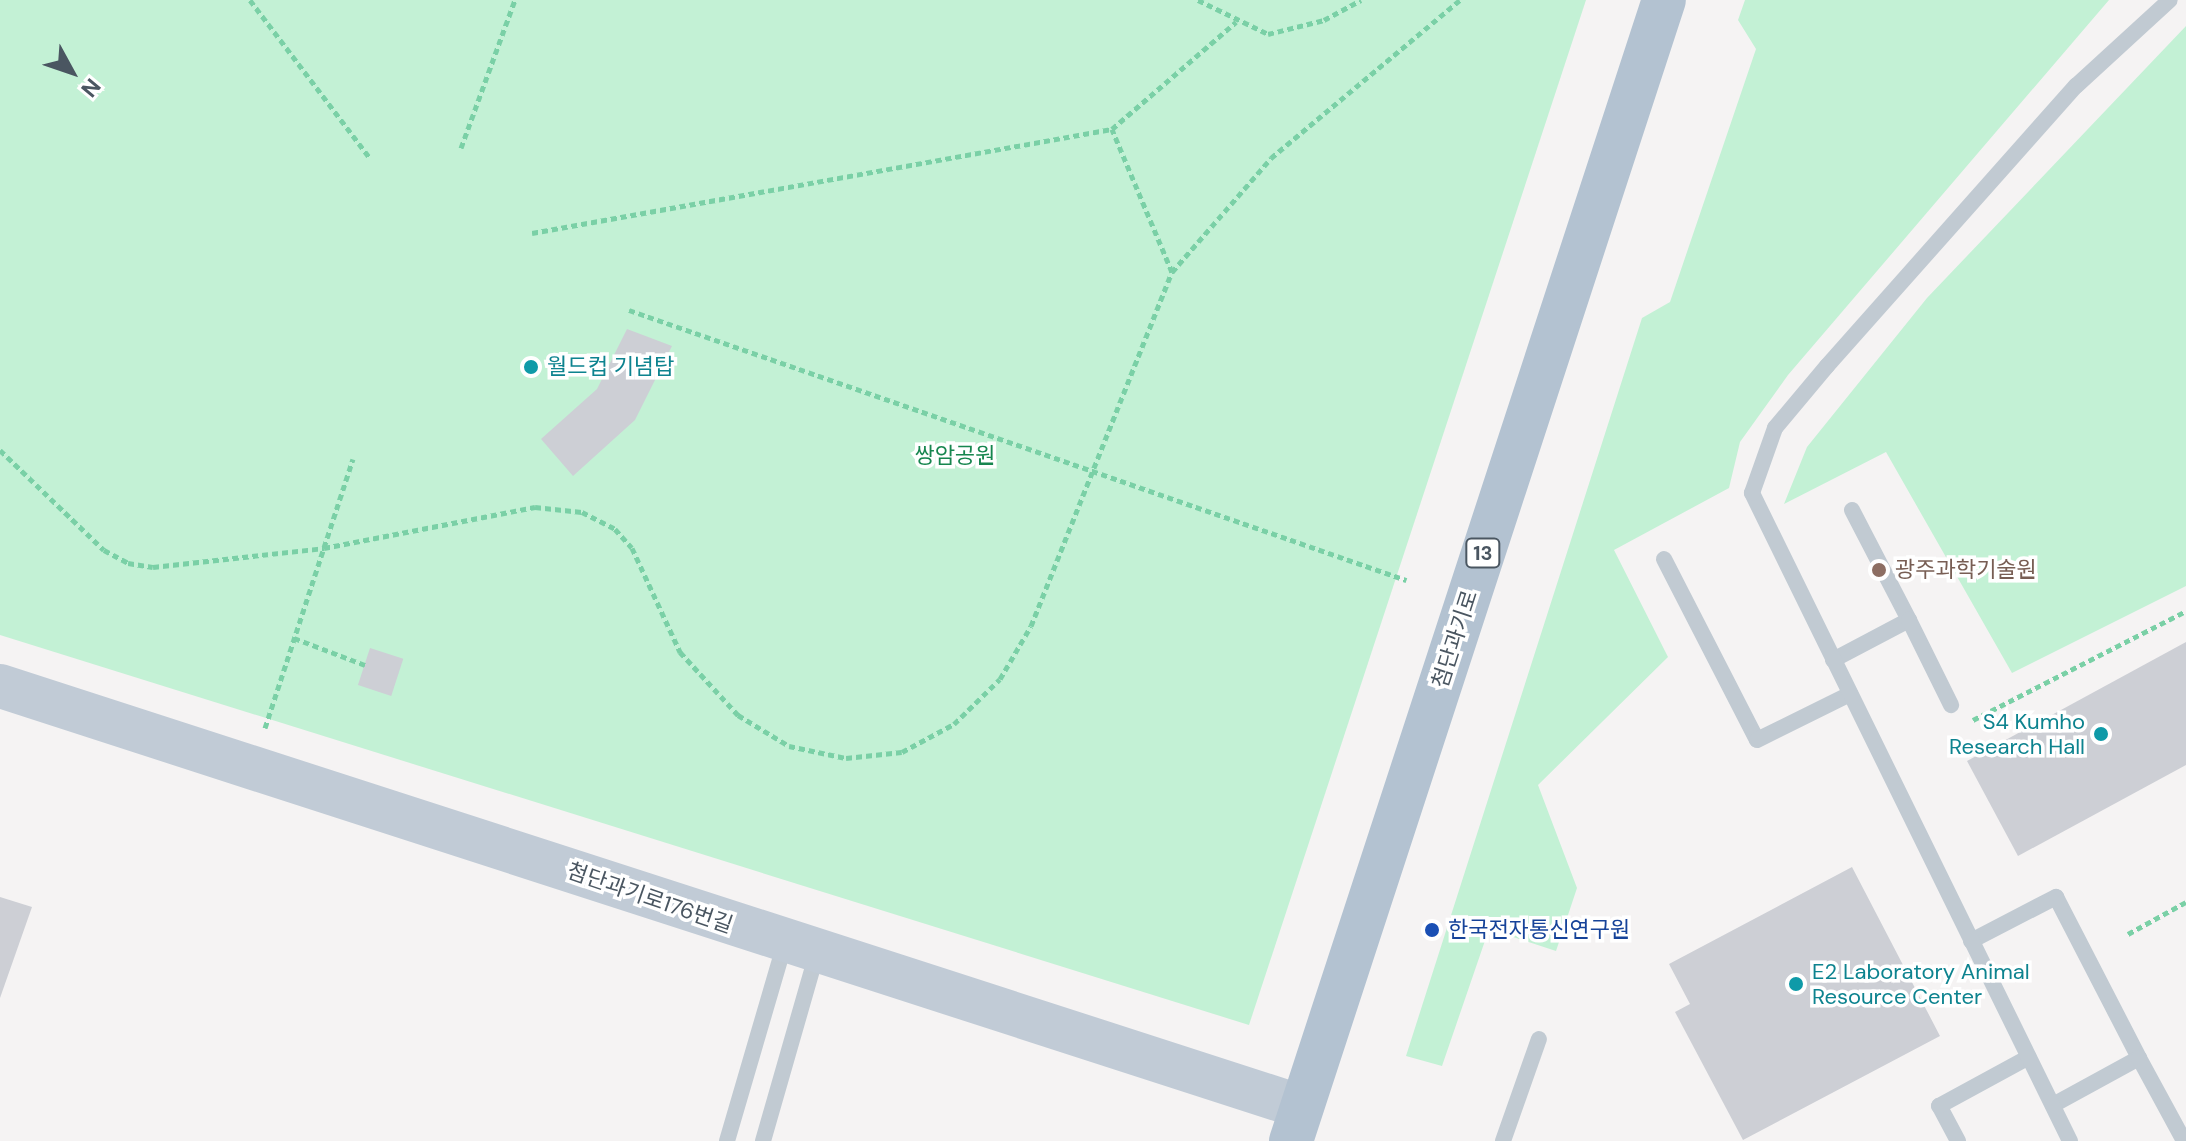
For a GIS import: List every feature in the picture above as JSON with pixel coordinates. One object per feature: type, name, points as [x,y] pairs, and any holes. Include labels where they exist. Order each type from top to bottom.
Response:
[{"type":"main road","name":"첨단과기로","points":[[1297,1132],[1664,0]]},
{"type":"street","name":"첨단과기로176번길","points":[[0,686],[801,948],[1297,1132]]},
{"type":"lane","points":[[2070,1141],[1752,493],[1775,428],[2076,86],[2170,0]]},
{"type":"lane","points":[[1852,510],[1951,705]]},
{"type":"lane","points":[[1664,559],[1757,740],[1850,694]]},
{"type":"lane","points":[[1833,660],[1909,620]]},
{"type":"lane","points":[[1971,941],[2056,897],[2139,1058],[2183,1132]]},
{"type":"lane","points":[[727,1141],[801,948]]},
{"type":"lane","points":[[763,1141],[801,948]]},
{"type":"lane","points":[[1503,1141],[1539,1039]]},
{"type":"lane","points":[[1958,1141],[1939,1106],[2029,1057]]},
{"type":"lane","points":[[2053,1105],[2139,1058]]},
{"type":"path","points":[[250,0],[369,157]]},
{"type":"path","points":[[461,148],[515,0]]},
{"type":"path","points":[[1198,0],[1236,22],[1268,34],[1287,31],[1361,0]]},
{"type":"path","points":[[0,450],[91,539],[128,563],[174,566],[324,548],[535,507],[582,512],[615,529],[632,548],[680,652],[715,696],[789,746],[860,757],[902,752],[954,724],[1000,679],[1031,626],[1172,272],[1271,158],[1460,0]]},
{"type":"path","points":[[532,233],[1112,129],[1236,22]]},
{"type":"path","points":[[1112,129],[1172,272]]},
{"type":"path","points":[[629,310],[1406,580]]},
{"type":"path","points":[[265,728],[353,459]]},
{"type":"path","points":[[1951,705],[1962,726],[2186,611]]},
{"type":"path","points":[[294,638],[365,665]]},
{"type":"path","points":[[2128,934],[2186,902]]},
{"type":"green space","name":"쌍암공원","points":[[0,0],[1586,0],[1249,1025],[0,635]]},
{"type":"green space","points":[[1745,0],[2109,0],[1788,375],[1740,442],[1729,488],[1614,550],[1668,657],[1538,785],[1577,888],[1556,951],[1489,929],[1442,1066],[1406,1056],[1642,318],[1670,302],[1756,49],[1738,20]]},
{"type":"green space","points":[[2186,26],[2186,586],[2012,673],[1886,452],[1784,504],[1807,447],[1927,298]]},
{"type":"building","points":[[627,329],[672,346],[635,420],[573,476],[541,439],[597,389]]},
{"type":"building","name":"S4 Kumho Research Hall","points":[[2186,642],[2186,765],[2018,856],[1967,761]]},
{"type":"building","points":[[370,648],[403,659],[391,696],[358,685]]},
{"type":"building","name":"E2 Laboratory Animal Resource Center","points":[[1852,867],[1940,1036],[1743,1140],[1675,1012],[1690,1004],[1669,964]]},
{"type":"building","points":[[0,897],[32,907],[0,998]]},
{"type":"place","name":"월드컵 기념탑","points":[[531,367]]},
{"type":"place","name":"광주과학기술원","points":[[1879,570]]},
{"type":"place","name":"S4 Kumho Research Hall","points":[[2101,734]]},
{"type":"place","name":"한국전자통신연구원","points":[[1432,930]]},
{"type":"place","name":"E2 Laboratory Animal Resource Center","points":[[1796,984]]}]
